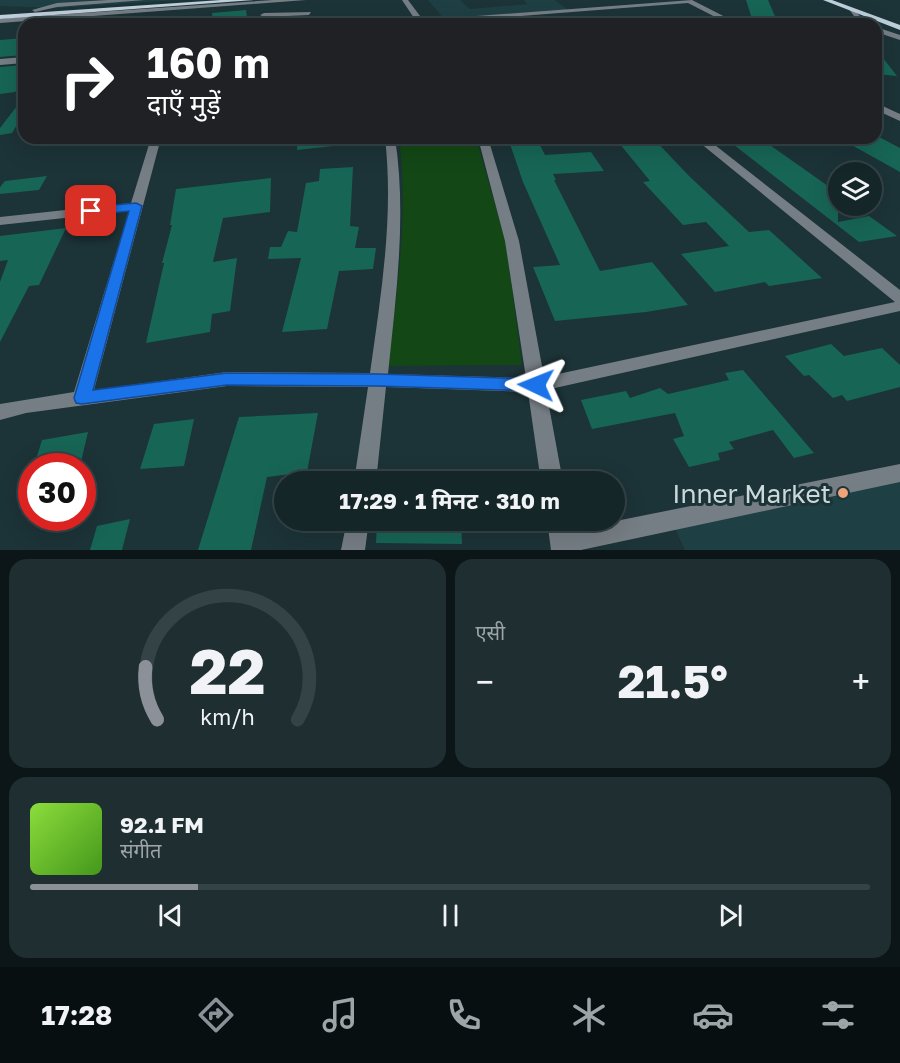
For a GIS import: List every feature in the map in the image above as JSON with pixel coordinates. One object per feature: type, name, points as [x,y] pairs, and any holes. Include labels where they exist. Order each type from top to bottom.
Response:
[{"type":"main road","points":[[22,16],[211,0]]},
{"type":"main road","points":[[22,16],[251,0]]},
{"type":"main road","points":[[826,0],[874,18]]},
{"type":"main road","points":[[837,0],[900,24]]},
{"type":"main road","points":[[882,21],[900,28]]},
{"type":"street","points":[[22,16],[59,3],[142,0]]},
{"type":"street","points":[[1,16],[303,0]]},
{"type":"street","points":[[405,0],[418,18]]},
{"type":"street","points":[[263,3],[264,18]]},
{"type":"street","points":[[488,18],[688,3],[723,18]]},
{"type":"street","points":[[563,18],[688,3],[710,18]]},
{"type":"street","points":[[850,9],[858,18]]},
{"type":"street","points":[[277,18],[309,13]]},
{"type":"street","points":[[882,31],[900,38]]},
{"type":"street","points":[[0,56],[18,54]]},
{"type":"street","points":[[0,62],[18,60]]},
{"type":"street","points":[[882,98],[900,107]]},
{"type":"street","points":[[882,109],[900,118]]},
{"type":"street","points":[[82,398],[154,144]]},
{"type":"street","points":[[366,471],[391,265],[395,175],[391,144]]},
{"type":"street","points":[[485,144],[512,241],[550,471]]},
{"type":"street","points":[[707,144],[900,298]]},
{"type":"street","points":[[0,221],[136,206]]},
{"type":"street","points":[[0,412],[82,398],[227,379],[378,380],[536,385],[900,306]]},
{"type":"street","points":[[560,531],[562,547],[900,473]]},
{"type":"street","points":[[353,550],[356,531]]},
{"type":"shaded area","points":[[0,0],[180,0],[57,8],[0,6]]},
{"type":"shaded area","points":[[428,0],[460,0],[470,9],[527,4],[524,0],[555,0],[568,10],[470,18],[443,18]]},
{"type":"shaded area","name":"Inner Market","points":[[900,466],[900,550],[685,550],[671,520]]},
{"type":"green space","points":[[400,144],[478,144],[506,243],[522,365],[388,366],[398,281],[403,195]]},
{"type":"building","points":[[746,0],[768,0],[776,18],[752,18]]},
{"type":"building","points":[[246,10],[247,18],[212,18],[212,13]]},
{"type":"building","points":[[18,38],[18,56],[0,57],[0,40]]},
{"type":"building","points":[[882,57],[897,76],[882,75]]},
{"type":"building","points":[[18,66],[18,89],[15,92],[0,94],[0,67]]},
{"type":"building","points":[[18,105],[18,123],[12,133],[0,135],[0,128]]},
{"type":"building","points":[[882,139],[900,148],[900,172],[850,144],[882,144]]},
{"type":"building","points":[[298,144],[333,144],[333,146],[297,150]]},
{"type":"building","points":[[510,144],[540,144],[545,155],[591,152],[604,171],[553,174],[600,271],[652,262],[688,305],[646,312],[555,321],[533,267],[560,265],[523,182]]},
{"type":"building","points":[[620,144],[659,144],[749,232],[769,230],[822,278],[769,286],[765,282],[715,292],[681,254],[729,246],[706,222],[683,225],[643,182],[650,181]]},
{"type":"building","points":[[733,144],[769,144],[828,186],[828,216],[838,216],[838,222],[869,216],[897,236],[859,242]]},
{"type":"building","points":[[353,167],[350,226],[359,227],[355,248],[376,248],[373,269],[339,271],[327,329],[282,332],[301,258],[268,259],[270,247],[281,247],[288,231],[297,232],[306,183],[319,181],[320,169]]},
{"type":"building","points":[[47,176],[39,190],[0,194],[0,187],[5,181]]},
{"type":"building","points":[[271,178],[270,212],[223,218],[213,262],[237,258],[230,311],[212,314],[210,332],[146,343],[172,225],[170,225],[176,189]]},
{"type":"building","points":[[66,228],[39,285],[29,286],[0,342],[0,282],[8,260],[0,261],[0,236]]},
{"type":"building","points":[[831,344],[844,356],[882,348],[900,365],[900,387],[847,401],[842,395],[833,398],[809,375],[804,376],[785,356]]},
{"type":"building","points":[[743,370],[814,453],[794,458],[773,430],[729,442],[734,449],[718,453],[720,460],[689,467],[673,439],[684,436],[675,413],[592,429],[581,400],[626,391],[630,398],[660,388],[668,394],[729,380],[725,373]]},
{"type":"building","points":[[318,413],[307,471],[274,471],[274,476],[267,477],[251,550],[198,550],[239,417]]},
{"type":"building","points":[[194,419],[184,466],[140,469],[154,424]]},
{"type":"building","points":[[88,432],[83,453],[38,453],[42,440]]},
{"type":"building","points":[[130,519],[122,550],[90,550],[97,526]]},
{"type":"building","points":[[377,531],[461,531],[462,544],[376,543]]},
{"type":"place","name":"Inner Market","points":[[843,493]]},
{"type":"route","points":[[91,211],[136,206],[82,398],[227,379],[378,380],[536,385]]}]
